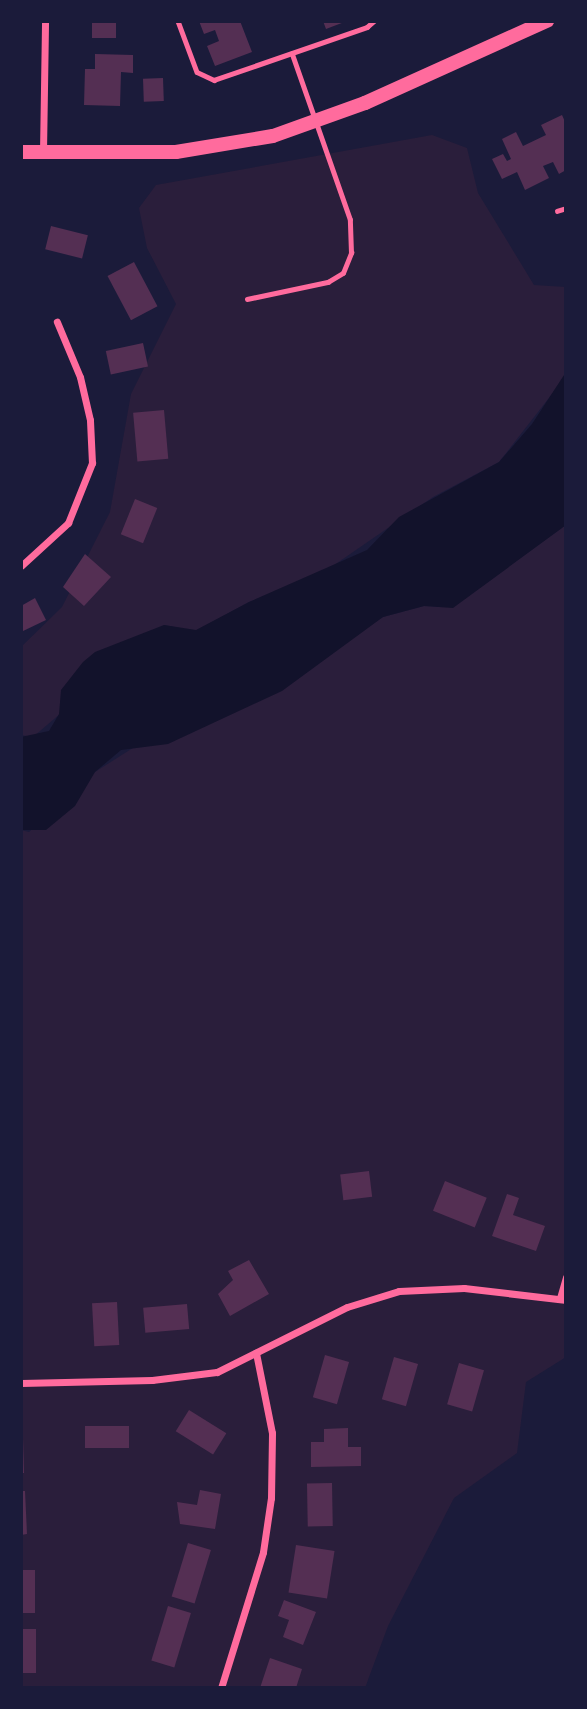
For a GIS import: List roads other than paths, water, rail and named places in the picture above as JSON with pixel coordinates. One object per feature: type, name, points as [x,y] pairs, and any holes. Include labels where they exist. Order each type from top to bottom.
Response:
[{"type":"main road","points":[[21,152],[176,152],[272,136],[319,122],[548,21]]},
{"type":"street","points":[[43,153],[46,21]]},
{"type":"street","points":[[21,566],[68,523],[92,463],[90,420],[80,377],[57,322]]},
{"type":"street","points":[[21,1383],[196,1377],[256,1353],[347,1307],[399,1291],[464,1288],[563,1299],[566,1277]]},
{"type":"street","points":[[221,1688],[263,1552],[271,1498],[272,1433],[256,1353]]},
{"type":"lane","points":[[178,21],[197,72],[207,79],[222,79],[374,21]]},
{"type":"lane","points":[[247,299],[328,282],[343,273],[351,253],[350,220],[319,122],[292,54]]},
{"type":"lane","points":[[557,211],[566,208]]}]
